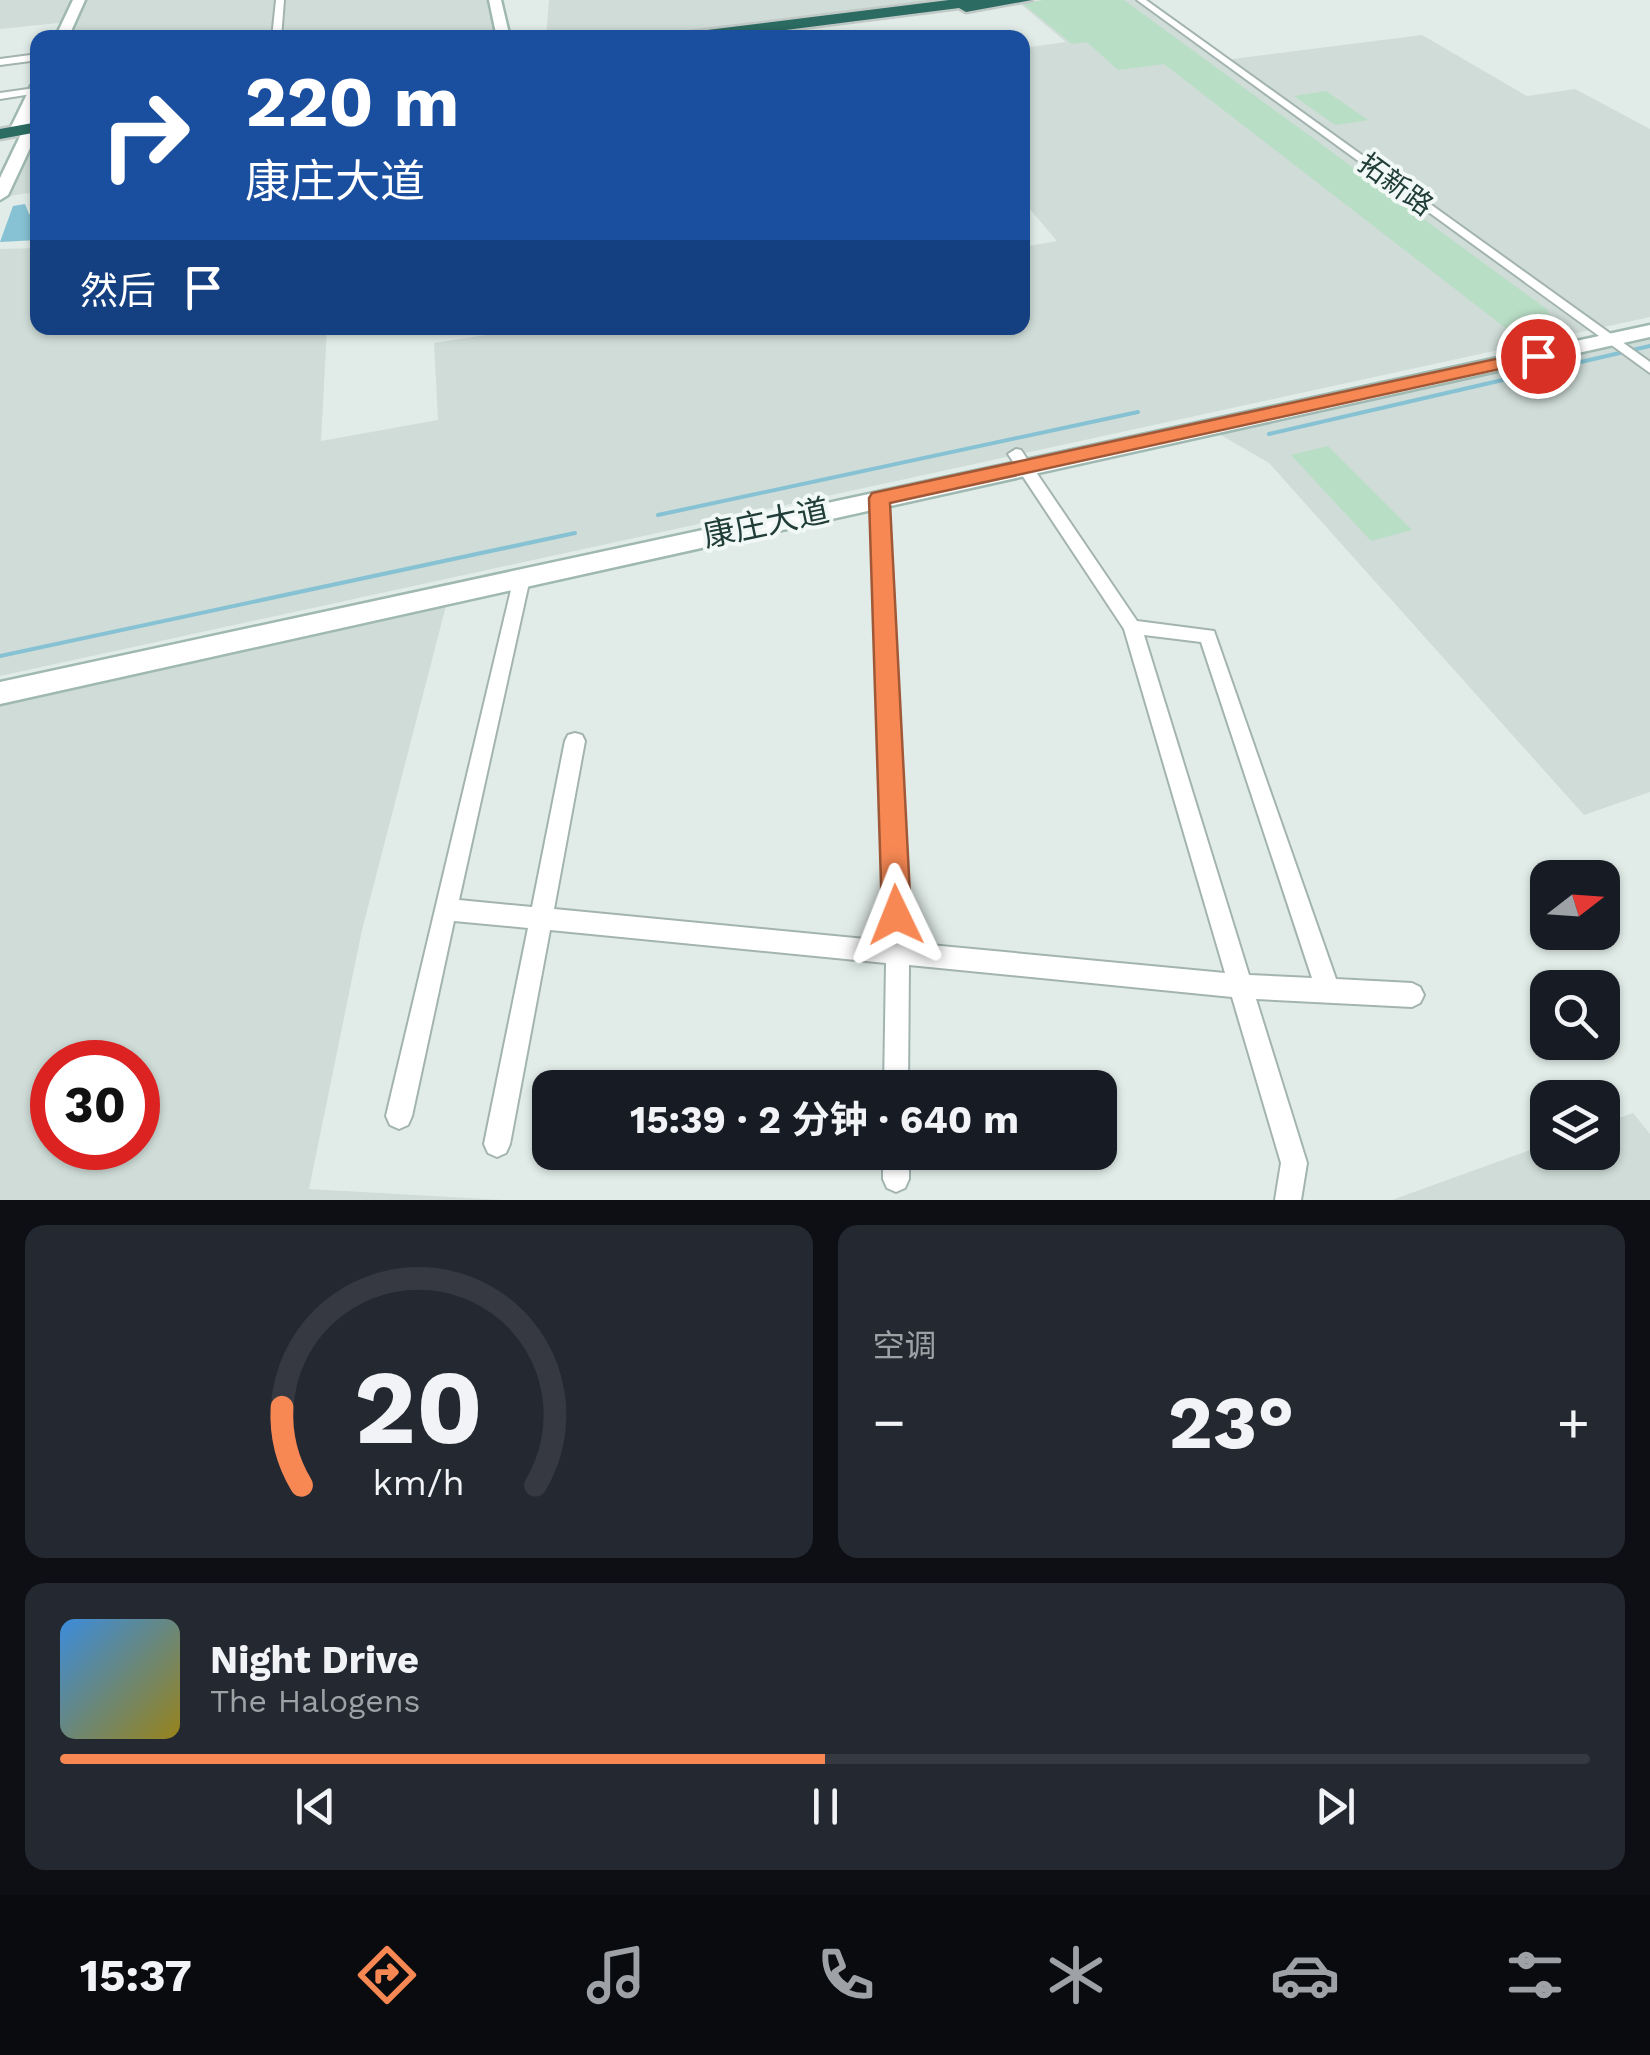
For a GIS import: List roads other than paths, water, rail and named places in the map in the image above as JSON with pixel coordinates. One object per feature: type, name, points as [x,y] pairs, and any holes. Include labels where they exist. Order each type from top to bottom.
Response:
[{"type":"highway","points":[[746,30],[984,0]]},
{"type":"highway","points":[[796,30],[1025,0]]},
{"type":"main road","points":[[65,30],[79,0]]},
{"type":"main road","points":[[76,30],[89,0]]},
{"type":"main road","points":[[481,0],[488,30]]},
{"type":"main road","points":[[495,0],[502,30]]},
{"type":"main road","points":[[0,195],[30,106]]},
{"type":"main road","points":[[0,163],[22,131]]},
{"type":"main road","name":"康庄大道","points":[[0,677],[1602,334],[1650,316]]},
{"type":"main road","name":"康庄大道","points":[[1602,334],[1650,331]]},
{"type":"main road","name":"康庄大道","points":[[0,693],[879,498],[1020,460]]},
{"type":"street","points":[[277,30],[280,0]]},
{"type":"street","name":"拓新路","points":[[1141,0],[1650,368]]},
{"type":"street","points":[[0,62],[30,58]]},
{"type":"street","points":[[0,96],[30,89]]},
{"type":"street","points":[[1020,460],[1132,627],[1294,1163],[1288,1200]]},
{"type":"street","points":[[879,498],[898,953],[896,1070]]},
{"type":"street","points":[[400,1116],[520,578]]},
{"type":"street","points":[[1132,627],[1208,636],[1328,990]]},
{"type":"street","points":[[497,1144],[575,741]]},
{"type":"street","points":[[446,909],[1238,986],[1412,995]]},
{"type":"water","points":[[25,204],[30,214],[30,240],[0,242],[13,206]]},
{"type":"waterway","points":[[1269,434],[1650,346]]},
{"type":"waterway","points":[[658,515],[1138,412]]},
{"type":"waterway","points":[[0,656],[575,533]]}]
